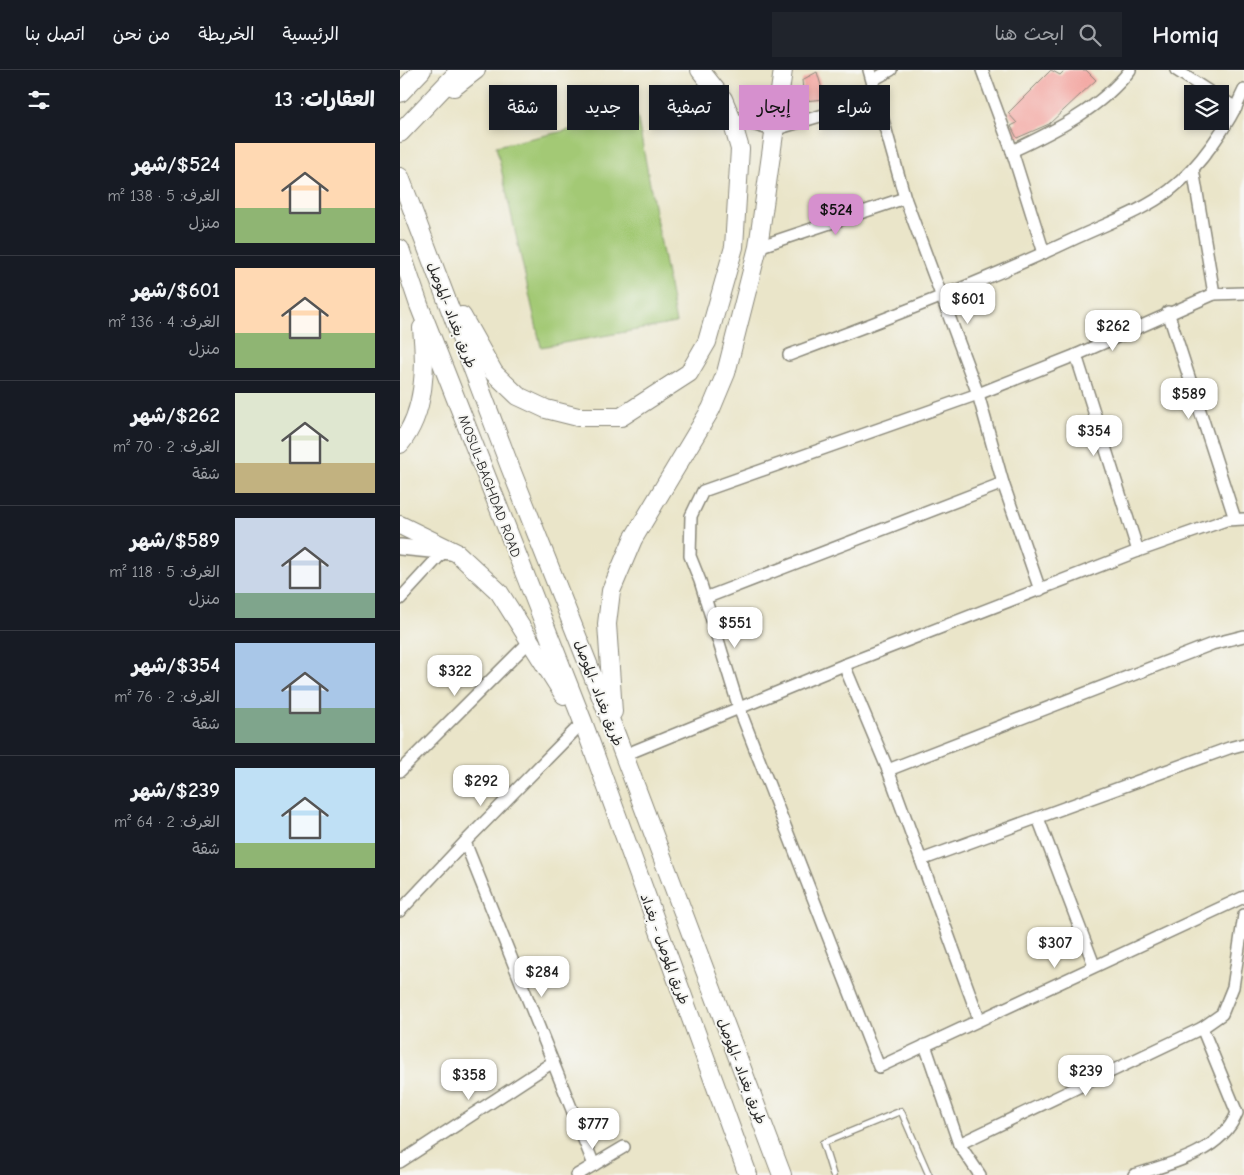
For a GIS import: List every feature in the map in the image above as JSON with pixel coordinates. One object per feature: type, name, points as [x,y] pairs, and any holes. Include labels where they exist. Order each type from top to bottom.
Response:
[{"type":"highway","points":[[400,93],[422,70]]},
{"type":"highway","points":[[400,133],[460,70]]},
{"type":"highway","points":[[413,120],[476,70]]},
{"type":"highway","points":[[433,264],[494,373],[518,396],[546,409],[578,417],[622,417],[689,373],[707,342],[734,247],[740,149],[723,99],[700,70]]},
{"type":"highway","points":[[780,85],[783,70]]},
{"type":"highway","points":[[617,737],[612,708],[607,624],[611,591],[632,539],[693,440],[726,373],[758,247],[773,130]]},
{"type":"highway","name":"طريق بغداد -الموصل","points":[[400,177],[510,467],[617,737],[622,756],[782,1175]]},
{"type":"highway","name":"MOSUL-BAGHDAD ROAD","points":[[400,248],[419,305],[583,722]]},
{"type":"highway","points":[[400,444],[414,418],[425,374],[419,305]]},
{"type":"highway","points":[[400,525],[451,552],[499,592],[529,642],[583,722]]},
{"type":"highway","name":"طريق الموصل - بغداد","points":[[583,722],[748,1175]]},
{"type":"main road","points":[[400,547],[451,552]]},
{"type":"street","points":[[871,75],[891,70]]},
{"type":"street","points":[[982,70],[1012,151],[1044,253]]},
{"type":"street","points":[[1012,151],[1070,121],[1096,104],[1130,70]]},
{"type":"street","points":[[1176,70],[1199,85]]},
{"type":"street","points":[[789,355],[944,296],[1044,253],[1144,206],[1170,190],[1193,169],[1236,108],[1244,90]]},
{"type":"street","points":[[1229,104],[1236,108]]},
{"type":"street","points":[[731,118],[739,120]]},
{"type":"street","points":[[886,130],[905,198],[944,296],[978,394],[1003,483],[1040,590]]},
{"type":"street","points":[[1193,169],[1214,294]]},
{"type":"street","points":[[758,247],[905,198]]},
{"type":"street","points":[[1244,293],[1214,294],[1168,312],[1076,355],[978,394],[703,491],[691,516],[690,556],[739,708],[878,1067],[1244,897]]},
{"type":"street","points":[[622,756],[844,665],[1138,552],[1226,520],[1240,519],[1168,312]]},
{"type":"street","points":[[1076,355],[1138,552]]},
{"type":"street","points":[[705,598],[1003,483]]},
{"type":"street","points":[[400,599],[451,552]]},
{"type":"street","points":[[888,770],[1212,644],[1244,636]]},
{"type":"street","points":[[400,771],[529,642]]},
{"type":"street","points":[[844,665],[888,770],[979,1019]]},
{"type":"street","points":[[400,911],[464,842],[583,722]]},
{"type":"street","points":[[921,860],[1244,744]]},
{"type":"street","points":[[1038,818],[1094,966]]},
{"type":"street","points":[[464,842],[594,1165]]},
{"type":"street","points":[[960,1144],[1202,1028],[1222,1014],[1233,987],[1244,915]]},
{"type":"street","points":[[1134,1175],[1181,1161],[1224,1135],[1232,1125],[1236,1113],[1202,1028]]},
{"type":"street","points":[[924,1045],[960,1144],[980,1175]]},
{"type":"street","points":[[400,1162],[553,1062]]},
{"type":"street","points":[[577,1175],[624,1147]]},
{"type":"lane","points":[[833,1175],[823,1143],[901,1111],[929,1175]]},
{"type":"green space","points":[[639,126],[676,323],[541,347],[496,146],[569,130],[639,130]]},
{"type":"building","points":[[1051,70],[1060,75],[1065,70],[1086,70],[1096,80],[1049,124],[1017,138],[1011,126],[1017,123],[1008,113]]},
{"type":"building","points":[[817,72],[821,85],[819,85],[819,100],[809,101],[809,85],[802,85],[802,80]]}]
